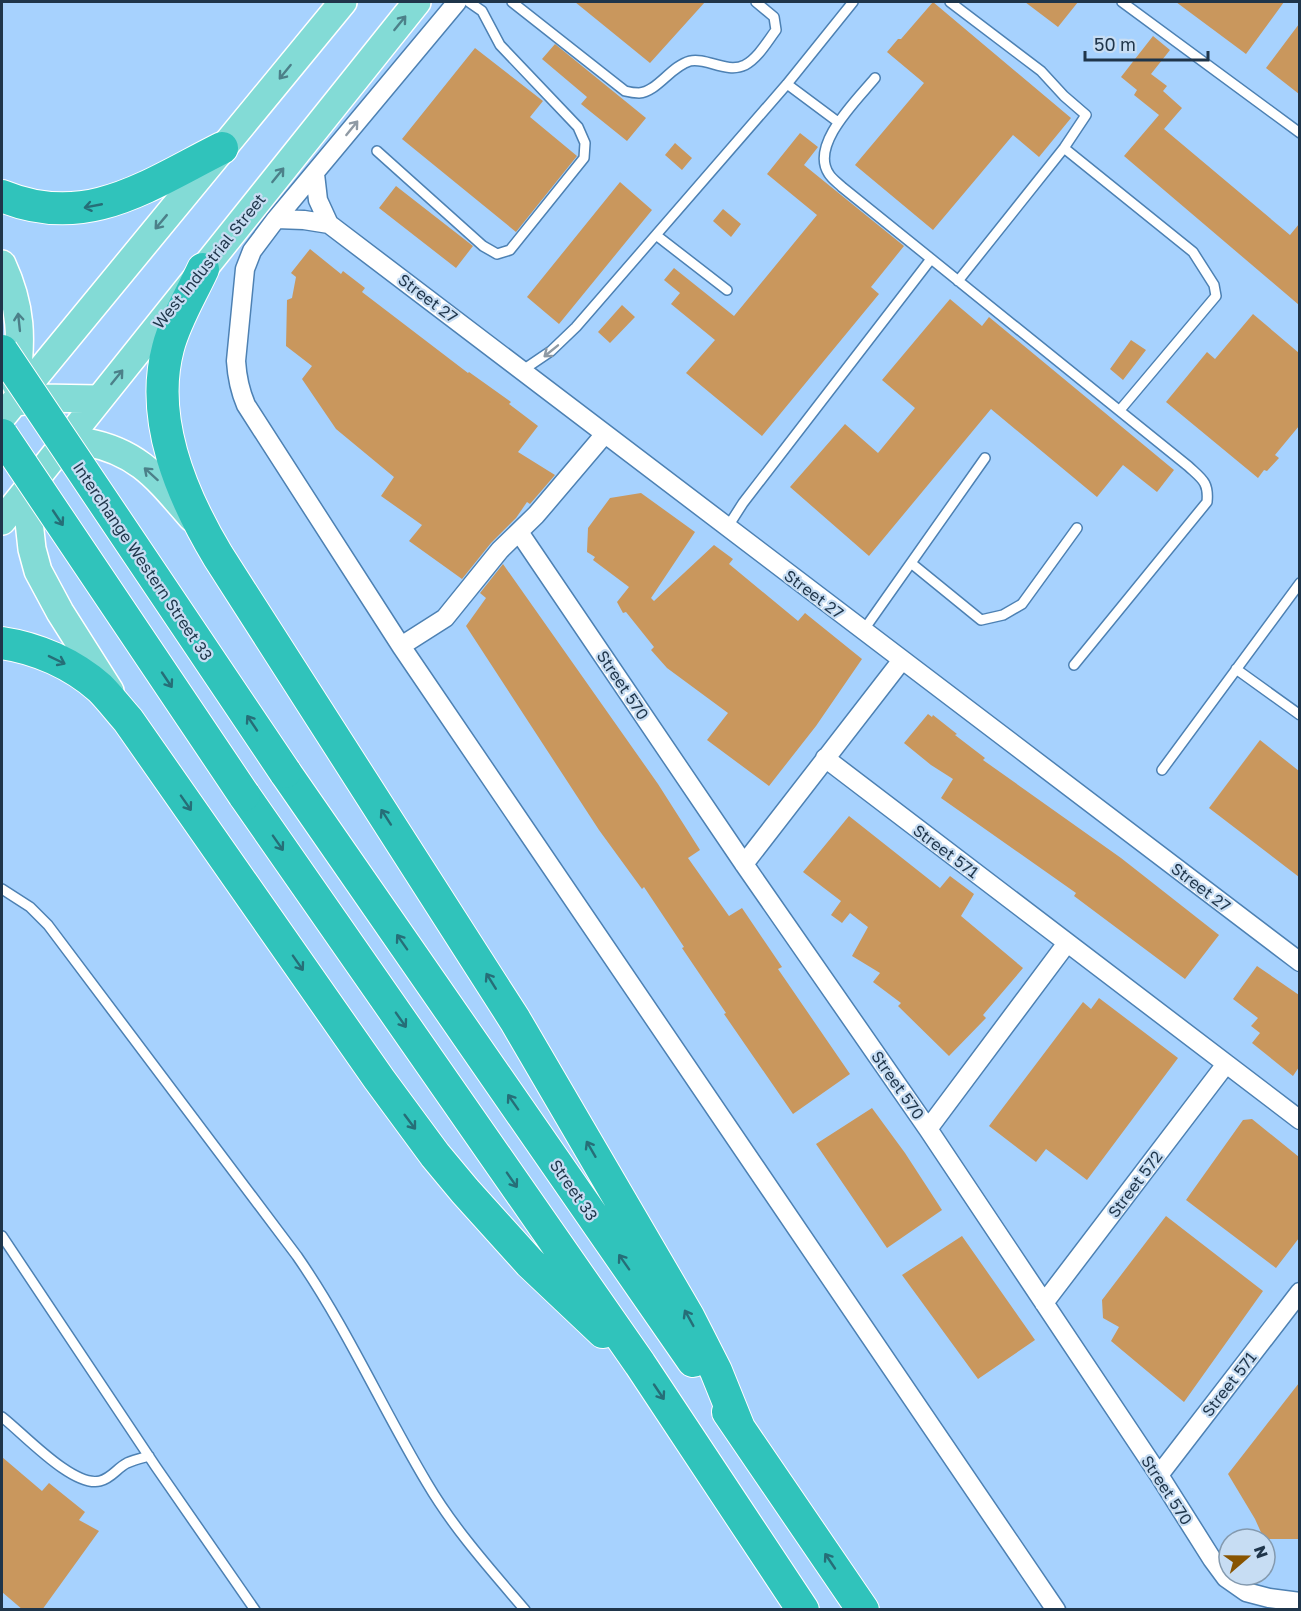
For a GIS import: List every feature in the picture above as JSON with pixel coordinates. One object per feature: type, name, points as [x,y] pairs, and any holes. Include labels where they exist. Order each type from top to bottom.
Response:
[{"type":"highway","points":[[2,196],[41,208],[92,207],[116,200],[222,148]]},
{"type":"highway","points":[[203,269],[174,329],[168,349],[162,390],[168,440],[181,482],[204,532],[515,1020],[693,1325],[716,1371],[739,1428]]},
{"type":"highway","name":"Interchange Western Street 33","points":[[2,351],[285,772]]},
{"type":"highway","points":[[3,449],[640,1364],[803,1610]]},
{"type":"highway","points":[[2,643],[31,649],[68,666],[101,690],[128,720],[379,1079],[435,1155],[480,1209],[530,1263],[602,1332],[640,1364]]},
{"type":"highway","name":"Street 33","points":[[285,772],[863,1610]]},
{"type":"main road","points":[[14,406],[44,363],[343,2]]},
{"type":"main road","name":"West Industrial Street","points":[[8,513],[417,2]]},
{"type":"main road","points":[[2,264],[17,304],[20,327],[14,406],[3,449],[8,513]]},
{"type":"main road","points":[[14,406],[99,399]]},
{"type":"main road","points":[[14,406],[51,459]]},
{"type":"main road","points":[[128,720],[60,612],[38,571],[32,549],[27,502],[51,459],[86,442],[120,451],[153,474],[204,532]]},
{"type":"main road","points":[[3,449],[51,459]]},
{"type":"street","points":[[457,2],[252,250],[245,269],[236,362],[239,385],[246,405],[401,646],[1056,1610]]},
{"type":"street","points":[[315,174],[318,200],[329,224]]},
{"type":"street","name":"Street 27","points":[[276,219],[329,224],[1299,962]]},
{"type":"street","points":[[401,646],[445,618],[500,550],[536,515],[604,435]]},
{"type":"street","name":"Street 570","points":[[519,532],[744,864],[928,1129],[1159,1475],[1212,1559],[1226,1578],[1246,1592],[1299,1602]]},
{"type":"street","points":[[744,864],[902,660]]},
{"type":"street","name":"Street 571","points":[[825,758],[1299,1120]]},
{"type":"street","points":[[928,1129],[1067,943]]},
{"type":"street","name":"Street 572","points":[[1044,1303],[1226,1064]]},
{"type":"street","name":"Street 571","points":[[1159,1475],[1299,1292]]},
{"type":"lane","points":[[377,151],[483,246],[497,254],[510,250],[584,158],[585,143],[578,127],[500,45],[482,11],[469,2]]},
{"type":"lane","points":[[512,2],[625,91],[642,93],[680,64],[695,60],[727,67],[742,66],[753,59],[776,30],[774,17],[756,2]]},
{"type":"lane","points":[[523,370],[551,351],[576,327],[788,84],[853,2]]},
{"type":"lane","points":[[950,2],[1041,71],[1086,115],[1064,147],[958,281]]},
{"type":"lane","points":[[1122,2],[1299,133]]},
{"type":"lane","points":[[875,78],[838,122],[824,150],[827,172],[842,188],[1120,410],[1202,479],[1208,489],[1207,502],[1074,665]]},
{"type":"lane","points":[[788,84],[838,122]]},
{"type":"lane","points":[[1064,147],[1193,252],[1214,285],[1216,296],[1120,410]]},
{"type":"lane","points":[[656,236],[727,290]]},
{"type":"lane","points":[[727,528],[743,503],[931,260]]},
{"type":"lane","points":[[863,631],[985,458]]},
{"type":"lane","points":[[911,563],[981,620],[1003,615],[1022,604],[1077,528]]},
{"type":"lane","points":[[1162,770],[1299,583]]},
{"type":"lane","points":[[1236,669],[1299,716]]},
{"type":"lane","points":[[2,889],[30,906],[48,925],[297,1256],[333,1312],[428,1485],[471,1547],[525,1610]]},
{"type":"lane","points":[[2,1236],[252,1609]]},
{"type":"lane","points":[[2,1417],[73,1476],[89,1482],[100,1481],[112,1476],[125,1464],[149,1456]]},
{"type":"building","points":[[575,2],[705,2],[650,63]]},
{"type":"building","points":[[933,2],[1071,118],[1039,157],[1013,135],[933,230],[855,165],[924,83],[887,52]]},
{"type":"building","points":[[1025,2],[1078,2],[1058,27]]},
{"type":"building","points":[[1176,2],[1284,2],[1246,54]]},
{"type":"building","points":[[1299,24],[1299,94],[1266,68]]},
{"type":"building","points":[[1153,36],[1170,50],[1151,74],[1167,86],[1163,91],[1182,108],[1164,129],[1290,235],[1299,224],[1299,305],[1124,156],[1159,115],[1134,95],[1137,90],[1121,77]]},
{"type":"building","points":[[555,44],[646,118],[627,141],[581,104],[587,97],[542,59]]},
{"type":"building","points":[[475,48],[543,101],[530,117],[577,156],[516,232],[402,139]]},
{"type":"building","points":[[800,133],[818,147],[804,165],[904,246],[871,287],[879,294],[762,436],[686,373],[715,340],[671,304],[680,293],[664,280],[674,268],[734,316],[817,215],[767,174]]},
{"type":"building","points":[[675,143],[692,158],[682,170],[665,155]]},
{"type":"building","points":[[620,182],[652,210],[559,324],[527,297]]},
{"type":"building","points":[[396,186],[473,246],[456,268],[379,208]]},
{"type":"building","points":[[723,209],[741,224],[731,237],[713,221]]},
{"type":"building","points":[[310,249],[341,274],[343,271],[365,288],[362,292],[468,373],[511,402],[509,404],[538,426],[518,452],[555,475],[530,504],[527,502],[516,518],[491,543],[462,579],[409,541],[422,525],[381,496],[394,477],[336,429],[302,379],[312,366],[286,346],[287,300],[292,298],[296,277],[291,273]]},
{"type":"building","points":[[950,299],[982,326],[989,317],[1174,470],[1157,492],[1123,465],[1097,497],[991,409],[869,556],[790,487],[845,424],[878,453],[915,408],[882,380]]},
{"type":"building","points":[[622,305],[635,317],[610,343],[598,332]]},
{"type":"building","points":[[1253,314],[1299,353],[1299,426],[1275,455],[1279,458],[1258,478],[1166,402],[1207,352],[1215,359]]},
{"type":"building","points":[[1131,340],[1146,350],[1123,380],[1110,369]]},
{"type":"building","points":[[641,493],[695,532],[651,598],[654,601],[714,545],[733,559],[729,564],[798,621],[805,613],[862,659],[816,726],[769,786],[707,740],[728,713],[667,668],[651,650],[654,647],[626,612],[623,613],[617,602],[629,587],[593,560],[595,557],[587,552],[588,528],[610,498]]},
{"type":"building","points":[[503,564],[658,784],[700,850],[688,858],[729,916],[742,908],[782,967],[778,969],[850,1074],[793,1114],[724,1014],[726,1013],[644,887],[642,889],[599,830],[466,626],[486,598],[480,593]]},
{"type":"building","points":[[928,714],[932,717],[933,715],[957,734],[955,735],[985,758],[983,760],[1121,858],[1219,935],[1185,979],[1074,896],[1076,893],[941,798],[953,779],[904,743]]},
{"type":"building","points":[[1260,740],[1299,771],[1299,877],[1209,808]]},
{"type":"building","points":[[849,816],[940,888],[950,876],[974,894],[961,916],[1023,968],[983,1015],[986,1018],[949,1056],[898,1006],[901,1003],[873,982],[880,973],[852,956],[868,927],[850,913],[842,923],[831,915],[841,901],[803,872]]},
{"type":"building","points":[[1257,966],[1299,995],[1299,1067],[1293,1076],[1252,1043],[1260,1033],[1251,1026],[1258,1018],[1233,999]]},
{"type":"building","points":[[1099,998],[1178,1058],[1087,1180],[1046,1149],[1036,1162],[989,1126],[1083,1002],[1091,1009]]},
{"type":"building","points":[[872,1108],[942,1210],[887,1248],[816,1144]]},
{"type":"building","points":[[1252,1119],[1299,1157],[1299,1238],[1276,1268],[1186,1200],[1243,1120]]},
{"type":"building","points":[[1166,1216],[1263,1291],[1184,1402],[1111,1341],[1119,1327],[1103,1318],[1102,1300]]},
{"type":"building","points":[[962,1236],[1035,1340],[978,1379],[902,1275]]},
{"type":"building","points":[[1299,1383],[1299,1539],[1277,1539],[1277,1527],[1259,1527],[1228,1474]]},
{"type":"building","points":[[2,1457],[42,1491],[49,1483],[85,1512],[79,1520],[99,1531],[42,1610],[23,1610],[2,1592]]}]
